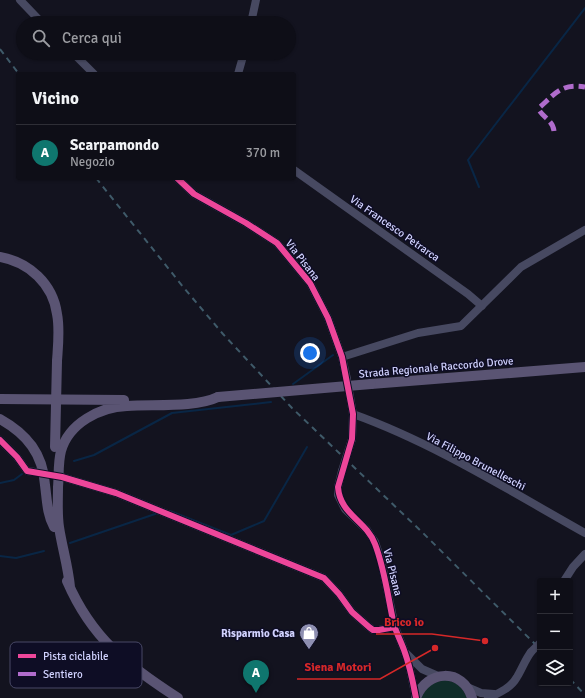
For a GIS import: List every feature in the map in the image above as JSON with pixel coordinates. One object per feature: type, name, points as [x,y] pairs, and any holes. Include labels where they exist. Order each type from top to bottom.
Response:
[{"type":"main road","points":[[0,257],[13,260],[30,269],[43,281],[51,293],[56,307],[58,319],[53,508],[54,528],[60,561],[70,587],[84,614],[106,642]]},
{"type":"main road","name":"Strada Regionale Raccordo Drove","points":[[121,403],[190,403],[207,401],[218,397],[585,366]]},
{"type":"main road","points":[[0,394],[100,397],[121,403]]},
{"type":"main road","points":[[0,399],[121,403]]},
{"type":"main road","points":[[70,587],[58,519],[58,483],[61,450],[68,437],[84,420],[121,403]]},
{"type":"main road","points":[[0,419],[22,434],[30,442],[39,457],[44,470],[48,512],[54,528]]},
{"type":"main road","points":[[142,674],[178,698]]},
{"type":"main road","name":"Via Pisana","points":[[416,698],[419,690],[424,684],[430,679],[438,676],[454,678],[467,687]]},
{"type":"main road","points":[[467,687],[472,698]]},
{"type":"street","points":[[20,0],[35,16]]},
{"type":"street","points":[[253,16],[256,0]]},
{"type":"street","points":[[80,60],[92,72]]},
{"type":"street","points":[[239,72],[242,60]]},
{"type":"street","name":"Via Francesco Petrarca","points":[[296,171],[468,294],[482,306]]},
{"type":"street","name":"Via Pisana","points":[[179,180],[194,194],[277,243],[310,283],[328,318],[342,357],[346,379]]},
{"type":"street","points":[[342,357],[418,333],[461,326],[521,267],[585,230]]},
{"type":"street","name":"Via Pisana","points":[[349,391],[353,414],[352,439],[342,471],[338,487],[338,495],[345,509],[367,530],[375,542],[381,560],[395,627],[410,670],[416,698]]},
{"type":"street","name":"Via Filippo Brunelleschi","points":[[353,414],[394,431],[447,456],[585,533]]},
{"type":"street","points":[[0,440],[18,456],[27,471],[35,472]]},
{"type":"street","points":[[62,477],[116,493],[324,578],[339,594],[352,612],[373,630],[395,627]]},
{"type":"street","points":[[566,578],[573,567],[585,554]]},
{"type":"street","points":[[488,698],[504,690],[513,682],[524,662],[537,646]]},
{"type":"street","name":"Via Pisana","points":[[404,650],[422,669],[438,676]]},
{"type":"street","points":[[467,687],[480,693],[496,694]]},
{"type":"green space","points":[[445,680],[454,682],[459,686],[467,698],[420,698],[430,684]]},
{"type":"waterway","points":[[479,187],[468,160],[585,8]]},
{"type":"waterway","points":[[293,384],[333,355]]},
{"type":"waterway","points":[[74,461],[94,455],[172,413],[271,402]]},
{"type":"waterway","points":[[170,511],[231,535],[264,521],[307,447]]},
{"type":"waterway","points":[[0,483],[14,480],[22,474]]},
{"type":"waterway","points":[[70,543],[158,513]]},
{"type":"waterway","points":[[0,556],[16,558],[44,551]]},
{"type":"railway","points":[[0,49],[17,72]]},
{"type":"railway","points":[[98,180],[223,334],[292,408],[423,533],[537,646]]},
{"type":"railway","points":[[573,682],[585,695]]},
{"type":"marked path","points":[[554,131],[550,122],[539,110],[540,107],[560,90],[571,86],[585,87]]},
{"type":"cycle path","points":[[179,180],[194,194],[246,223],[277,243],[310,283],[328,318],[342,357],[353,414],[352,439],[338,487],[340,497],[348,511],[366,529],[375,544],[384,574],[394,625],[408,662],[416,698]]},
{"type":"cycle path","points":[[0,440],[17,457],[27,471],[62,477],[116,493],[324,578],[339,594],[352,612],[373,630],[395,627]]},
{"type":"place","name":"Brico io","points":[[485,641]]},
{"type":"place","name":"Siena Motori","points":[[435,648]]},
{"type":"place","name":"Risparmio Casa","points":[[309,650]]},
{"type":"place","name":"Scarpamondo","points":[[256,693]]}]
